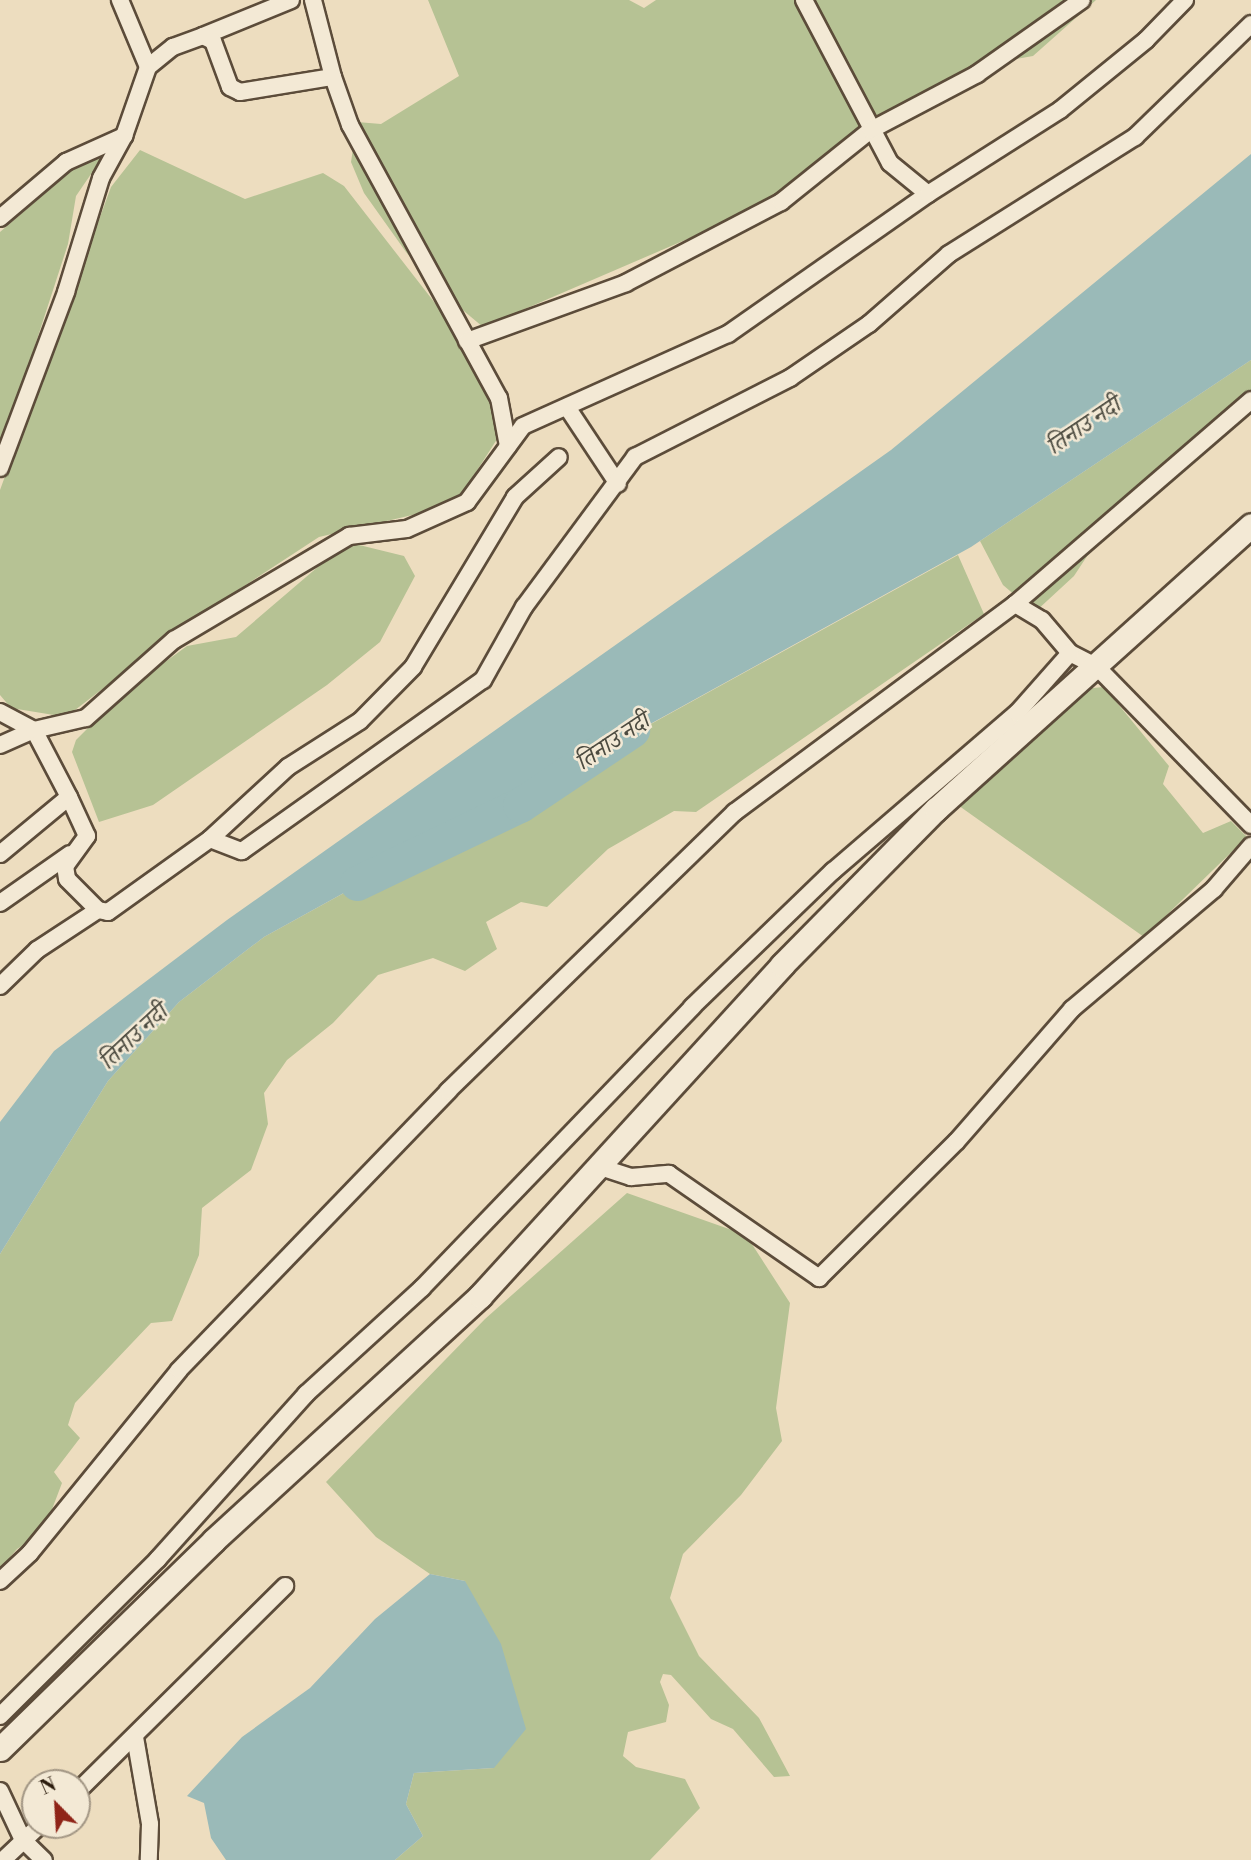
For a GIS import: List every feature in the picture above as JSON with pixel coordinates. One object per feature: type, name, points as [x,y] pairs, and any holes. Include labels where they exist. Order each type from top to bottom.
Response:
[{"type":"street","points":[[120,0],[148,67]]},
{"type":"street","points":[[0,468],[66,292],[100,178],[124,136],[148,67],[173,47],[291,0]]},
{"type":"street","points":[[313,0],[333,77],[350,125],[499,398],[508,446]]},
{"type":"street","points":[[804,0],[890,163],[928,194]]},
{"type":"street","points":[[467,341],[626,283],[731,230],[781,202],[871,130],[999,60],[1083,0]]},
{"type":"street","points":[[0,745],[34,730],[86,718],[174,640],[349,536],[407,529],[467,502],[523,426],[728,334],[928,194],[1060,110],[1146,40],[1185,0]]},
{"type":"street","points":[[210,839],[242,851],[482,680],[524,607],[618,484],[635,457],[790,378],[869,324],[949,254],[1135,137],[1251,24]]},
{"type":"street","points":[[203,36],[213,41],[230,87],[240,92],[333,77]]},
{"type":"street","points":[[0,218],[66,162],[124,136]]},
{"type":"street","points":[[0,1581],[30,1553],[178,1370],[448,1091],[735,812],[1015,604],[1251,400]]},
{"type":"street","points":[[567,407],[618,484]]},
{"type":"street","points":[[0,712],[34,730],[87,836],[65,866],[67,879],[98,909],[108,912],[210,839],[288,767],[360,722],[413,667],[515,497],[559,457]]},
{"type":"street","points":[[0,1749],[214,1540],[480,1296],[597,1166],[936,808],[1251,526]]},
{"type":"street","points":[[1015,604],[1042,620],[1070,653],[1096,666],[1251,825]]},
{"type":"street","points":[[0,1716],[158,1559],[306,1394],[422,1288],[692,1007],[833,871],[1017,713],[1070,653]]},
{"type":"street","points":[[0,854],[69,797]]},
{"type":"street","points":[[597,1166],[631,1177],[669,1174],[819,1278],[957,1141],[1072,1009],[1214,889],[1251,846]]},
{"type":"street","points":[[0,903],[72,853]]},
{"type":"street","points":[[0,986],[37,950],[98,909]]},
{"type":"street","points":[[91,1779],[285,1586]]},
{"type":"street","points":[[135,1737],[150,1824],[149,1860]]},
{"type":"street","points":[[0,1791],[23,1840],[44,1860]]},
{"type":"street","points":[[3,1860],[23,1840]]},
{"type":"green space","points":[[428,0],[629,0],[644,8],[656,0],[1096,0],[1033,56],[1004,61],[901,116],[785,197],[483,327],[434,286],[406,252],[364,193],[351,162],[357,122],[381,124],[459,76]]},
{"type":"green space","points":[[140,150],[245,199],[323,173],[344,186],[445,316],[479,351],[501,433],[460,497],[425,512],[319,537],[189,622],[66,717],[11,708],[0,695],[0,490],[111,187]]},
{"type":"green space","points":[[89,156],[102,158],[76,196],[68,244],[0,453],[0,232]]},
{"type":"green space","points":[[1251,360],[1251,398],[1128,494],[1074,576],[1035,612],[1003,585],[980,541]]},
{"type":"green space","points":[[347,542],[404,556],[415,576],[380,642],[327,685],[153,805],[99,822],[72,752],[76,740],[124,692],[187,646],[236,637]]},
{"type":"green space","points":[[958,555],[984,614],[696,812],[674,811],[608,849],[547,907],[521,902],[486,922],[497,949],[465,971],[433,958],[378,975],[333,1023],[287,1060],[264,1093],[268,1124],[251,1170],[202,1208],[199,1255],[172,1321],[151,1323],[75,1403],[68,1425],[80,1438],[54,1472],[62,1483],[43,1533],[17,1549],[0,1569],[0,1254],[108,1081],[179,1002],[264,937]]},
{"type":"green space","points":[[1104,687],[1169,766],[1163,784],[1203,833],[1231,821],[1247,837],[1144,937],[955,803],[1082,689]]},
{"type":"green space","points":[[627,1193],[746,1235],[790,1303],[776,1408],[782,1441],[741,1495],[683,1554],[670,1598],[699,1656],[759,1718],[790,1776],[774,1777],[733,1729],[711,1719],[671,1675],[663,1674],[660,1682],[669,1705],[666,1722],[628,1732],[623,1756],[636,1767],[685,1779],[700,1808],[650,1860],[395,1860],[423,1836],[406,1804],[414,1773],[494,1768],[465,1581],[430,1574],[376,1537],[326,1482],[485,1319]]},
{"type":"water","points":[[1251,154],[1251,360],[971,547],[264,937],[179,1002],[108,1081],[0,1254],[0,1122],[54,1051],[227,920],[891,450]]},
{"type":"water","points":[[430,1574],[465,1581],[501,1644],[526,1729],[494,1768],[414,1773],[406,1804],[423,1836],[395,1860],[226,1860],[211,1838],[204,1803],[187,1796],[242,1737],[310,1688],[375,1619]]},
{"type":"waterway","name":"तिनाउ नदी","points":[[357,883],[520,805],[632,730]]}]
